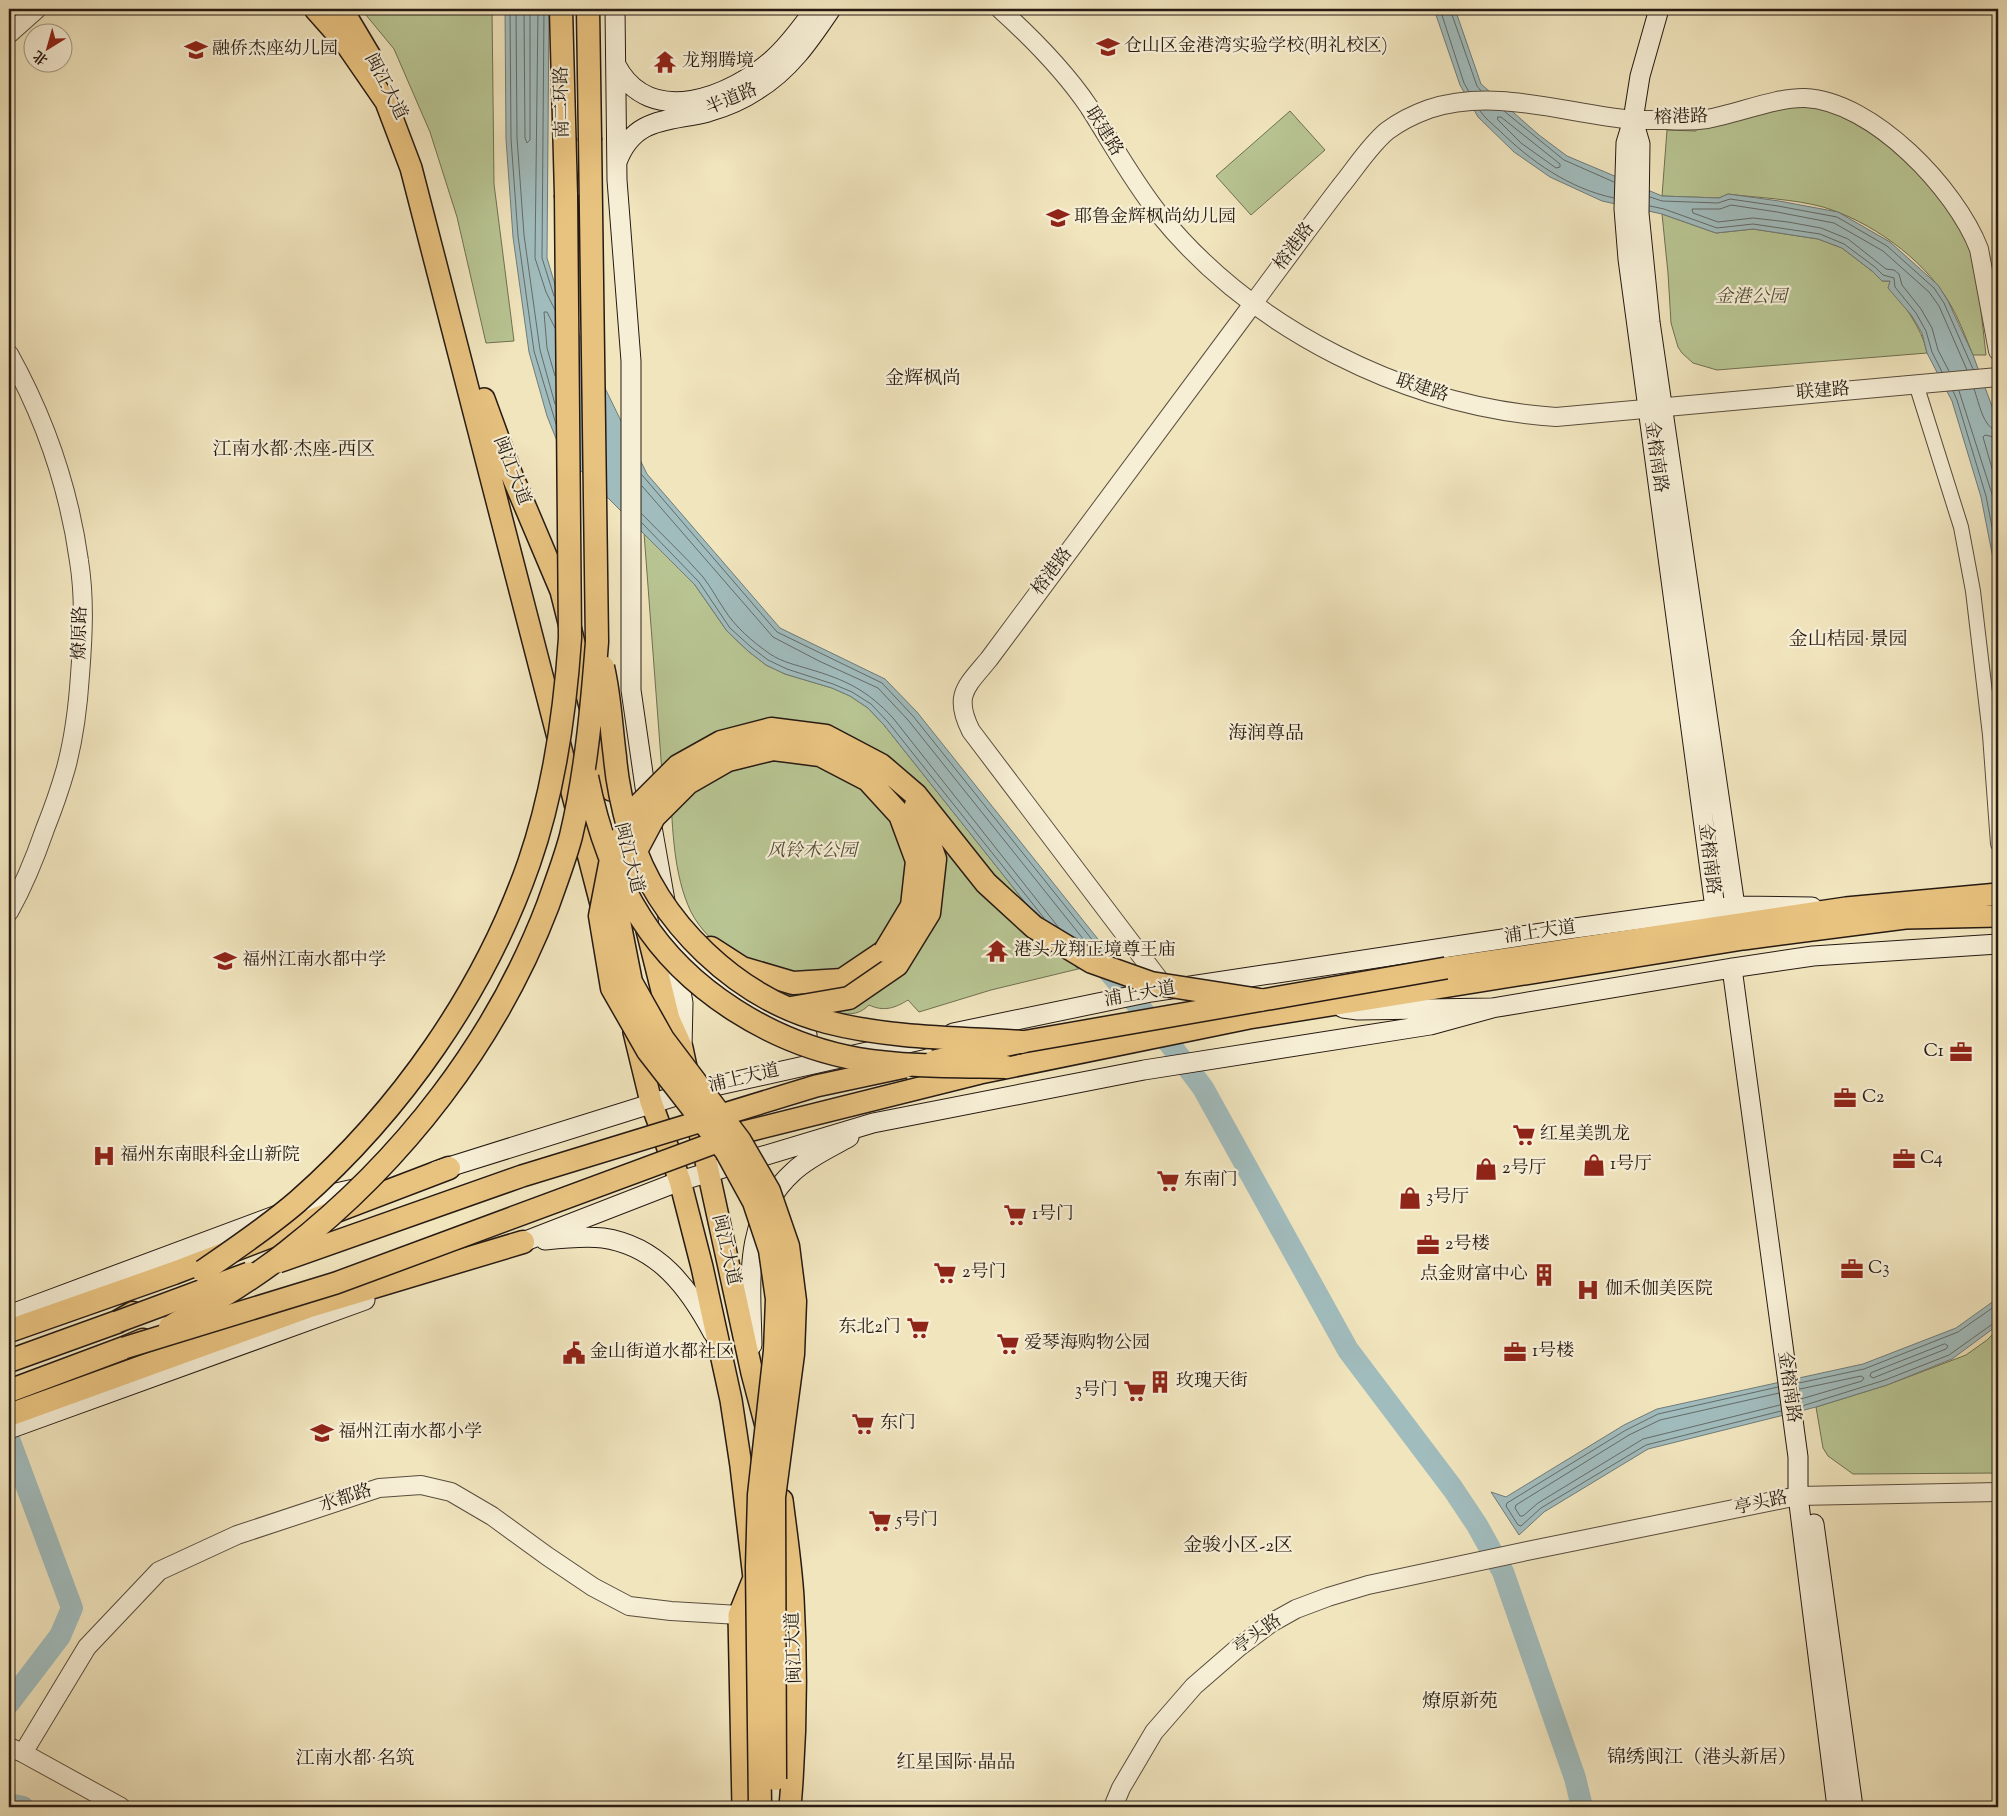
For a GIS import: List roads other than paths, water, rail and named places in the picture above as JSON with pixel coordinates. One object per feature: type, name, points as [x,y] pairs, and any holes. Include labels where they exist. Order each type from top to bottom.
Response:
[{"type":"highway","name":"南二环路","points":[[561,9],[566,195],[570,638]]},
{"type":"highway","name":"南二环路","points":[[588,9],[597,642]]},
{"type":"highway","points":[[570,638],[584,760],[593,806],[607,851],[641,919],[664,949],[688,974],[744,1016],[778,1034],[818,1049],[857,1058],[904,1064],[1006,1067]]},
{"type":"highway","points":[[9,1361],[117,1322],[202,1272],[263,1229],[298,1201],[388,1109],[433,1048],[476,978],[490,953],[529,864],[555,758],[566,690],[570,638]]},
{"type":"highway","points":[[597,642],[608,685],[621,802],[631,837],[645,871],[674,922],[708,955],[732,975],[760,994],[790,1010],[826,1022],[869,1031],[1022,1042]]},
{"type":"highway","points":[[9,1391],[124,1348],[170,1327],[226,1294],[287,1252],[321,1224],[385,1162],[430,1110],[463,1066],[504,1000],[526,957],[563,862],[580,794],[593,696],[597,642]]},
{"type":"highway","points":[[760,1807],[757,1567],[759,1495],[775,1351],[777,1299],[770,1250],[754,1202],[726,1152],[648,1052],[612,988],[600,916],[612,854],[640,804],[678,766],[721,742],[771,728],[826,736],[881,765],[916,795],[986,883],[1034,927],[1092,962],[1151,983],[1260,1000]]},
{"type":"highway","points":[[674,922],[742,968],[793,983],[842,980],[885,950],[912,906],[917,861],[900,815],[868,780],[820,755],[773,749],[728,760],[688,782],[654,817],[629,864],[619,921],[631,982],[663,1039],[740,1141],[769,1191],[788,1246],[796,1300],[793,1354],[774,1498],[776,1737],[774,1807]]},
{"type":"highway","points":[[688,974],[734,996],[791,1008],[849,998],[898,965],[929,913],[935,859],[916,805],[881,765]]},
{"type":"highway","points":[[10,1320],[174,1273],[449,1168]]},
{"type":"highway","points":[[9,1415],[310,1306],[522,1242]]},
{"type":"main road","name":"闽江大道","points":[[315,9],[346,44],[386,102],[411,168],[651,1102],[680,1181],[720,1348],[738,1441],[754,1578],[740,1615],[743,1807]]},
{"type":"main road","name":"闽江大道","points":[[342,9],[394,100],[426,178],[486,406],[511,473],[561,591],[669,1018],[682,1048],[752,1374],[781,1494],[793,1598],[796,1738],[792,1807]]},
{"type":"main road","points":[[615,9],[617,163],[631,361],[631,690],[645,787],[674,922],[683,1003],[682,1048]]},
{"type":"main road","name":"半道路","points":[[616,65],[630,85],[653,99],[677,102],[709,96],[736,84],[764,67],[789,43],[815,9]]},
{"type":"main road","name":"半道路","points":[[617,163],[629,142],[640,131],[654,122],[718,108],[749,95],[768,83],[796,57],[831,9]]},
{"type":"main road","name":"金榕南路","points":[[1659,9],[1640,76],[1633,120],[1626,143],[1624,209],[1628,259],[1656,408],[1715,908]]},
{"type":"main road","points":[[1656,408],[1735,906]]},
{"type":"main road","points":[[561,591],[645,787]]},
{"type":"main road","name":"浦上大道","points":[[117,1322],[308,1251],[522,1176],[816,1086],[1022,1042],[1446,968],[1846,908],[1998,894]]},
{"type":"main road","name":"浦上大道","points":[[10,1320],[336,1193],[449,1168],[651,1102],[692,1091],[1094,1003],[1159,991],[1368,958],[1715,908],[1755,905],[1846,908]]},
{"type":"main road","points":[[124,1348],[336,1284],[740,1134],[1006,1067],[1185,1031],[1324,1006],[1743,939],[1905,918],[1998,916]]},
{"type":"main road","points":[[674,922],[696,960],[739,996],[798,1032],[857,1054]]},
{"type":"main road","points":[[9,1429],[522,1242],[680,1181],[873,1123],[1144,1070],[1206,1062],[1430,1025],[1492,1008],[1732,968],[1814,956],[1998,944]]},
{"type":"main road","name":"金榕南路","points":[[1732,968],[1798,1457],[1853,1807]]},
{"type":"main road","points":[[1324,1006],[1358,1010],[1492,1008]]},
{"type":"main road","points":[[752,1374],[752,1252],[764,1211],[781,1185],[793,1172],[873,1123]]},
{"type":"main road","points":[[522,1242],[578,1237],[604,1238],[632,1246],[652,1257],[674,1275],[691,1296],[720,1348]]},
{"type":"main road","name":"金榕南路","points":[[1804,1496],[1837,1807]]},
{"type":"main road","points":[[739,1807],[741,1732]]},
{"type":"street","points":[[9,34],[36,9]]},
{"type":"street","name":"联建路","points":[[1000,9],[1044,51],[1079,93],[1127,170],[1160,215],[1192,250],[1253,304],[1302,336],[1352,362],[1415,387],[1469,404],[1509,412],[1556,417],[1998,377]]},
{"type":"street","name":"榕港路","points":[[1159,991],[971,731],[964,718],[961,705],[962,695],[1362,159],[1387,131],[1427,110],[1488,100],[1514,102],[1633,120],[1704,119],[1801,98],[1826,101],[1848,108],[1862,116],[1908,152],[1941,184],[1963,216],[1973,234],[1983,262],[1990,312],[1998,350]]},
{"type":"street","name":"燎原路","points":[[9,354],[38,414],[64,489],[80,562],[82,630],[78,701],[66,768],[23,888],[9,912]]},
{"type":"street","points":[[1916,384],[1961,527],[1972,591],[1990,735],[1998,844]]},
{"type":"street","name":"水都路","points":[[16,1750],[86,1647],[159,1571],[238,1535],[379,1488],[420,1485],[451,1492],[492,1516],[547,1556],[593,1586],[629,1606],[671,1611],[740,1615]]},
{"type":"street","name":"亭头路","points":[[1113,1807],[1121,1788],[1145,1746],[1165,1718],[1212,1670],[1271,1623],[1296,1609],[1335,1594],[1527,1551],[1804,1496],[1998,1492]]},
{"type":"street","points":[[16,1750],[121,1807]]},
{"type":"water","points":[[505,9],[549,9],[547,258],[556,288],[647,474],[780,628],[885,679],[917,712],[1117,963],[1078,969],[884,725],[868,708],[850,696],[832,688],[785,674],[766,665],[748,651],[727,631],[695,585],[561,451],[547,416],[529,352],[513,237],[506,139]]},
{"type":"water","points":[[1434,9],[1455,9],[1481,84],[1539,135],[1567,156],[1662,196],[1719,198],[1728,194],[1838,212],[1890,242],[1938,285],[1948,301],[1973,355],[1998,428],[1998,584],[1981,497],[1952,401],[1927,353],[1922,333],[1912,316],[1888,288],[1890,281],[1882,281],[1842,248],[1818,239],[1753,229],[1716,233],[1662,214],[1602,201],[1550,177],[1514,152],[1478,117],[1460,85]]},
{"type":"water","points":[[1998,1298],[1998,1325],[1952,1359],[1887,1385],[1816,1407],[1648,1449],[1544,1512],[1519,1535],[1491,1492],[1506,1497],[1624,1425],[1657,1409],[1863,1364],[1956,1328]]},
{"type":"waterway","points":[[1099,960],[1160,1031],[1203,1088],[1348,1350],[1453,1489],[1477,1525],[1503,1572],[1575,1778],[1582,1807]]},
{"type":"waterway","points":[[9,1439],[72,1608],[60,1636],[9,1703]]},
{"type":"waterway","points":[[9,1804],[23,1807]]},
{"type":"place","name":"仓山区金港湾实验学校(明礼校区)","points":[[1108,47]]},
{"type":"place","name":"融侨杰座幼儿园","points":[[196,50]]},
{"type":"place","name":"龙翔腾境","points":[[665,62]]},
{"type":"place","name":"耶鲁金辉枫尚幼儿园","points":[[1058,218]]},
{"type":"place","name":"港头龙翔正境尊王庙","points":[[997,951]]},
{"type":"place","name":"福州江南水都中学","points":[[225,961]]},
{"type":"place","name":"C1","points":[[1961,1052]]},
{"type":"place","name":"C2","points":[[1845,1098]]},
{"type":"place","name":"红星美凯龙","points":[[1524,1135]]},
{"type":"place","name":"福州东南眼科金山新院","points":[[104,1156]]},
{"type":"place","name":"C4","points":[[1904,1159]]},
{"type":"place","name":"1号厅","points":[[1594,1165]]},
{"type":"place","name":"2号厅","points":[[1486,1169]]},
{"type":"place","name":"东南门","points":[[1168,1181]]},
{"type":"place","name":"3号厅","points":[[1410,1198]]},
{"type":"place","name":"1号门","points":[[1015,1215]]},
{"type":"place","name":"2号楼","points":[[1428,1245]]},
{"type":"place","name":"C3","points":[[1852,1269]]},
{"type":"place","name":"2号门","points":[[945,1273]]},
{"type":"place","name":"点金财富中心","points":[[1544,1275]]},
{"type":"place","name":"伽禾伽美医院","points":[[1588,1290]]},
{"type":"place","name":"东北2门","points":[[918,1328]]},
{"type":"place","name":"爱琴海购物公园","points":[[1008,1344]]},
{"type":"place","name":"1号楼","points":[[1515,1352]]},
{"type":"place","name":"金山街道水都社区","points":[[574,1353]]},
{"type":"place","name":"玫瑰天街","points":[[1160,1382]]},
{"type":"place","name":"3号门","points":[[1135,1391]]},
{"type":"place","name":"东门","points":[[863,1424]]},
{"type":"place","name":"福州江南水都小学","points":[[322,1433]]},
{"type":"place","name":"5号门","points":[[880,1521]]},
{"type":"district","name":"金辉枫尚","points":[[923,379]]},
{"type":"district","name":"江南水都·杰座-西区","points":[[294,450]]},
{"type":"district","name":"金山桔园·景园","points":[[1848,640]]},
{"type":"district","name":"海润尊品","points":[[1266,734]]},
{"type":"district","name":"金骏小区-2区","points":[[1238,1546]]},
{"type":"district","name":"燎原新苑","points":[[1460,1702]]},
{"type":"district","name":"锦绣闽江（港头新居）","points":[[1702,1758]]},
{"type":"district","name":"江南水都·名筑","points":[[355,1759]]},
{"type":"district","name":"红星国际·晶品","points":[[956,1763]]},
{"type":"park label","name":"金港公园","points":[[1751,298]]},
{"type":"park label","name":"风铃木公园","points":[[812,852]]}]
